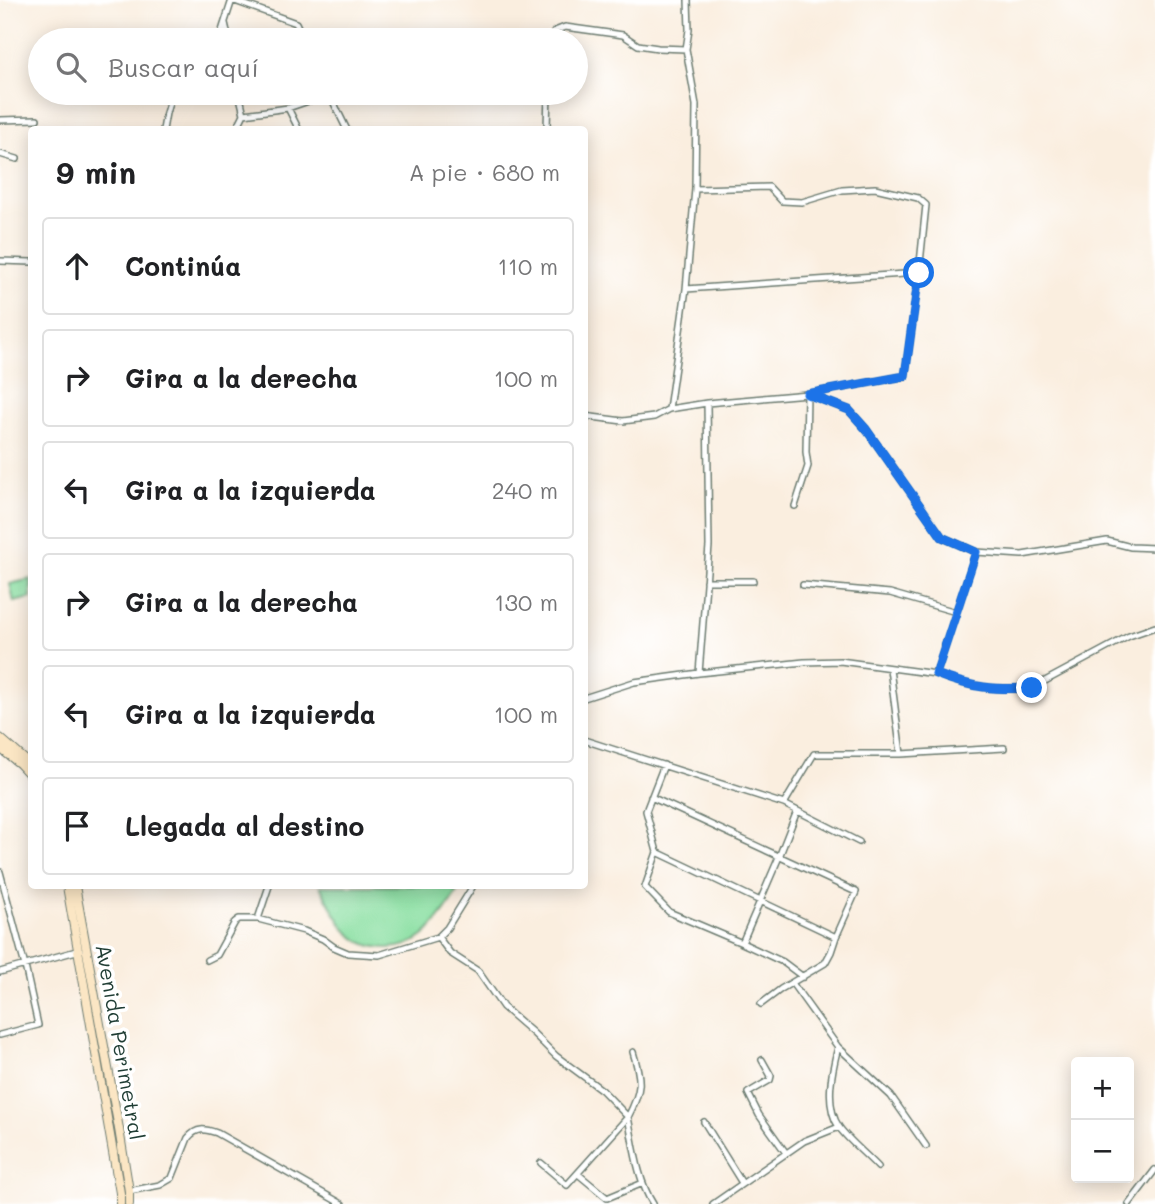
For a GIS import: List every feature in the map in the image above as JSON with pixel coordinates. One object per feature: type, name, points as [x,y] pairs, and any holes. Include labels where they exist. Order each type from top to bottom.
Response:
[{"type":"main road","points":[[0,738],[28,762]]},
{"type":"main road","points":[[0,748],[28,773]]},
{"type":"main road","name":"Avenida Perimetral","points":[[68,889],[120,1204]]},
{"type":"main road","name":"Avenida Perimetral","points":[[76,889],[129,1191],[129,1204]]},
{"type":"street","points":[[223,28],[232,0],[296,23],[298,28]]},
{"type":"street","points":[[669,408],[686,289],[695,189],[696,106],[686,49],[689,30],[688,0]]},
{"type":"street","points":[[225,22],[226,28]]},
{"type":"street","points":[[588,30],[623,35],[638,45],[686,49]]},
{"type":"street","points":[[164,126],[169,105]]},
{"type":"street","points":[[240,105],[243,126]]},
{"type":"street","points":[[242,117],[296,105]]},
{"type":"street","points":[[335,105],[345,126]]},
{"type":"street","points":[[547,126],[548,105]]},
{"type":"street","points":[[288,108],[297,126]]},
{"type":"street","points":[[238,126],[242,117]]},
{"type":"street","points":[[0,120],[37,119]]},
{"type":"street","points":[[0,154],[17,159]]},
{"type":"street","points":[[588,417],[623,421],[654,418],[669,408],[807,394],[905,376],[926,205],[918,198],[875,188],[842,190],[802,202],[782,201],[769,187],[695,189]]},
{"type":"street","points":[[0,261],[28,262]]},
{"type":"street","points":[[686,289],[919,273]]},
{"type":"street","points":[[794,506],[808,466],[807,394]]},
{"type":"street","points":[[807,394],[849,410],[866,429],[942,537],[976,552],[1022,555],[1107,541],[1131,547],[1155,548]]},
{"type":"street","points":[[699,673],[709,546],[706,403]]},
{"type":"street","points":[[936,674],[976,552]]},
{"type":"street","points":[[706,581],[753,581]]},
{"type":"street","points":[[803,585],[890,593],[956,612]]},
{"type":"street","points":[[588,697],[634,682],[804,662],[840,661],[936,674],[975,687],[1032,688],[1129,636],[1155,626]]},
{"type":"street","points":[[890,669],[901,754]]},
{"type":"street","points":[[588,741],[784,804],[859,842]]},
{"type":"street","points":[[784,804],[814,754],[901,754],[1004,748]]},
{"type":"street","points":[[664,765],[646,811],[657,852],[645,887],[669,912],[783,962],[803,977]]},
{"type":"street","points":[[651,797],[856,892],[825,962],[761,1004]]},
{"type":"street","points":[[742,943],[797,811]]},
{"type":"street","points":[[657,852],[836,937]]},
{"type":"street","points":[[0,872],[38,1025],[0,1035]]},
{"type":"street","points":[[258,919],[268,889]]},
{"type":"street","points":[[207,960],[218,955],[239,919],[258,919],[304,931],[348,953],[379,955],[438,937],[447,928],[471,889]]},
{"type":"street","points":[[438,937],[450,953],[478,971],[503,1007],[556,1056],[602,1090],[628,1116],[643,1182],[653,1204]]},
{"type":"street","points":[[0,972],[79,950]]},
{"type":"street","points":[[792,983],[838,1047],[891,1096],[926,1146]]},
{"type":"street","points":[[838,1047],[830,1094],[834,1116],[839,1127],[878,1167]]},
{"type":"street","points":[[541,1163],[567,1185],[628,1116],[636,1101],[640,1084],[633,1052]]},
{"type":"street","points":[[762,1060],[771,1076],[770,1080],[748,1093],[759,1115],[786,1153]]},
{"type":"street","points":[[704,1122],[742,1183]]},
{"type":"street","points":[[713,1204],[804,1141],[839,1127]]},
{"type":"street","points":[[129,1191],[160,1185],[172,1178],[188,1138],[193,1132],[206,1130],[218,1133],[341,1204]]},
{"type":"street","points":[[1129,1204],[1155,1170]]},
{"type":"street","points":[[578,1174],[607,1198],[643,1182]]},
{"type":"green space","points":[[28,580],[28,599],[14,602],[10,584]]},
{"type":"green space","points":[[322,889],[454,889],[457,893],[428,932],[415,942],[395,947],[375,947],[356,939],[337,916]]},
{"type":"route","points":[[919,273],[905,376],[807,394],[849,410],[866,429],[942,537],[976,552],[936,674],[975,687],[1032,688]]}]
